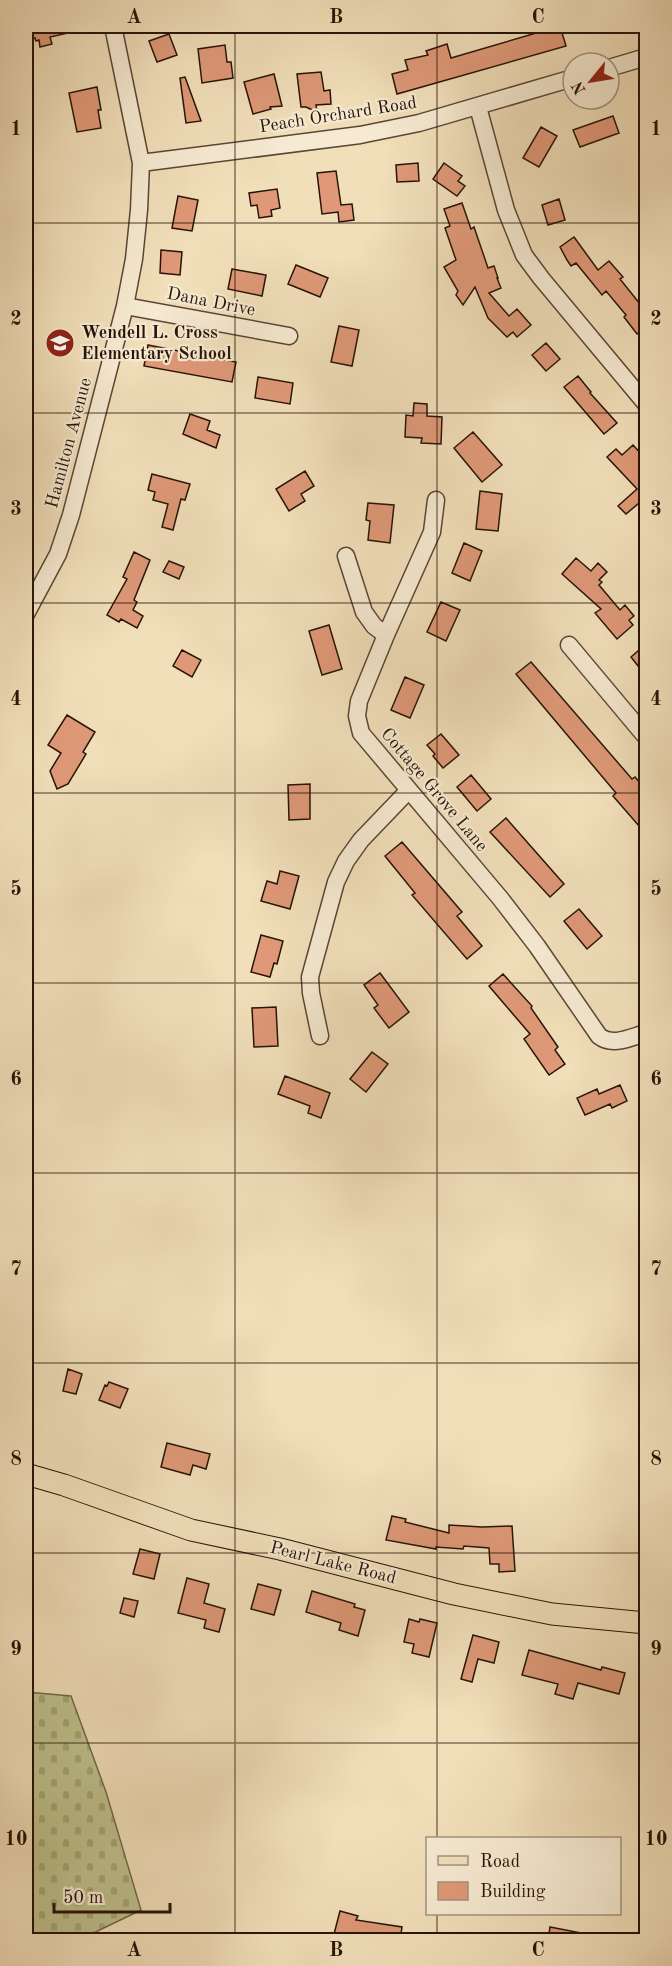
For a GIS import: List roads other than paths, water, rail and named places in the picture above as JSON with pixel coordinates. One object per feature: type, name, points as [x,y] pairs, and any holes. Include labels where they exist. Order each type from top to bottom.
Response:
[{"type":"main road","name":"Pearl Lake Road","points":[[26,1474],[191,1530],[454,1594],[552,1614],[646,1623]]},
{"type":"street","name":"Hamilton Avenue","points":[[26,614],[58,554],[71,515],[125,306],[134,260],[141,163],[112,26]]},
{"type":"street","points":[[621,64],[646,57]]},
{"type":"street","name":"Peach Orchard Road","points":[[141,163],[360,135],[419,123],[561,82]]},
{"type":"street","points":[[478,106],[506,210],[524,255],[646,404]]},
{"type":"street","name":"Dana Drive","points":[[125,306],[289,336]]},
{"type":"street","name":"Cottage Grove Lane","points":[[436,500],[432,532],[359,700],[357,716],[361,733],[500,898],[537,946],[594,1030],[606,1041],[621,1040],[646,1033]]},
{"type":"street","points":[[346,556],[364,612],[374,627],[386,635]]},
{"type":"street","points":[[569,645],[646,737]]},
{"type":"street","points":[[320,1036],[310,977],[336,882],[346,861],[361,840],[408,791]]},
{"type":"place","name":"Wendell L. Cross Elementary School","points":[[60,343]]}]
